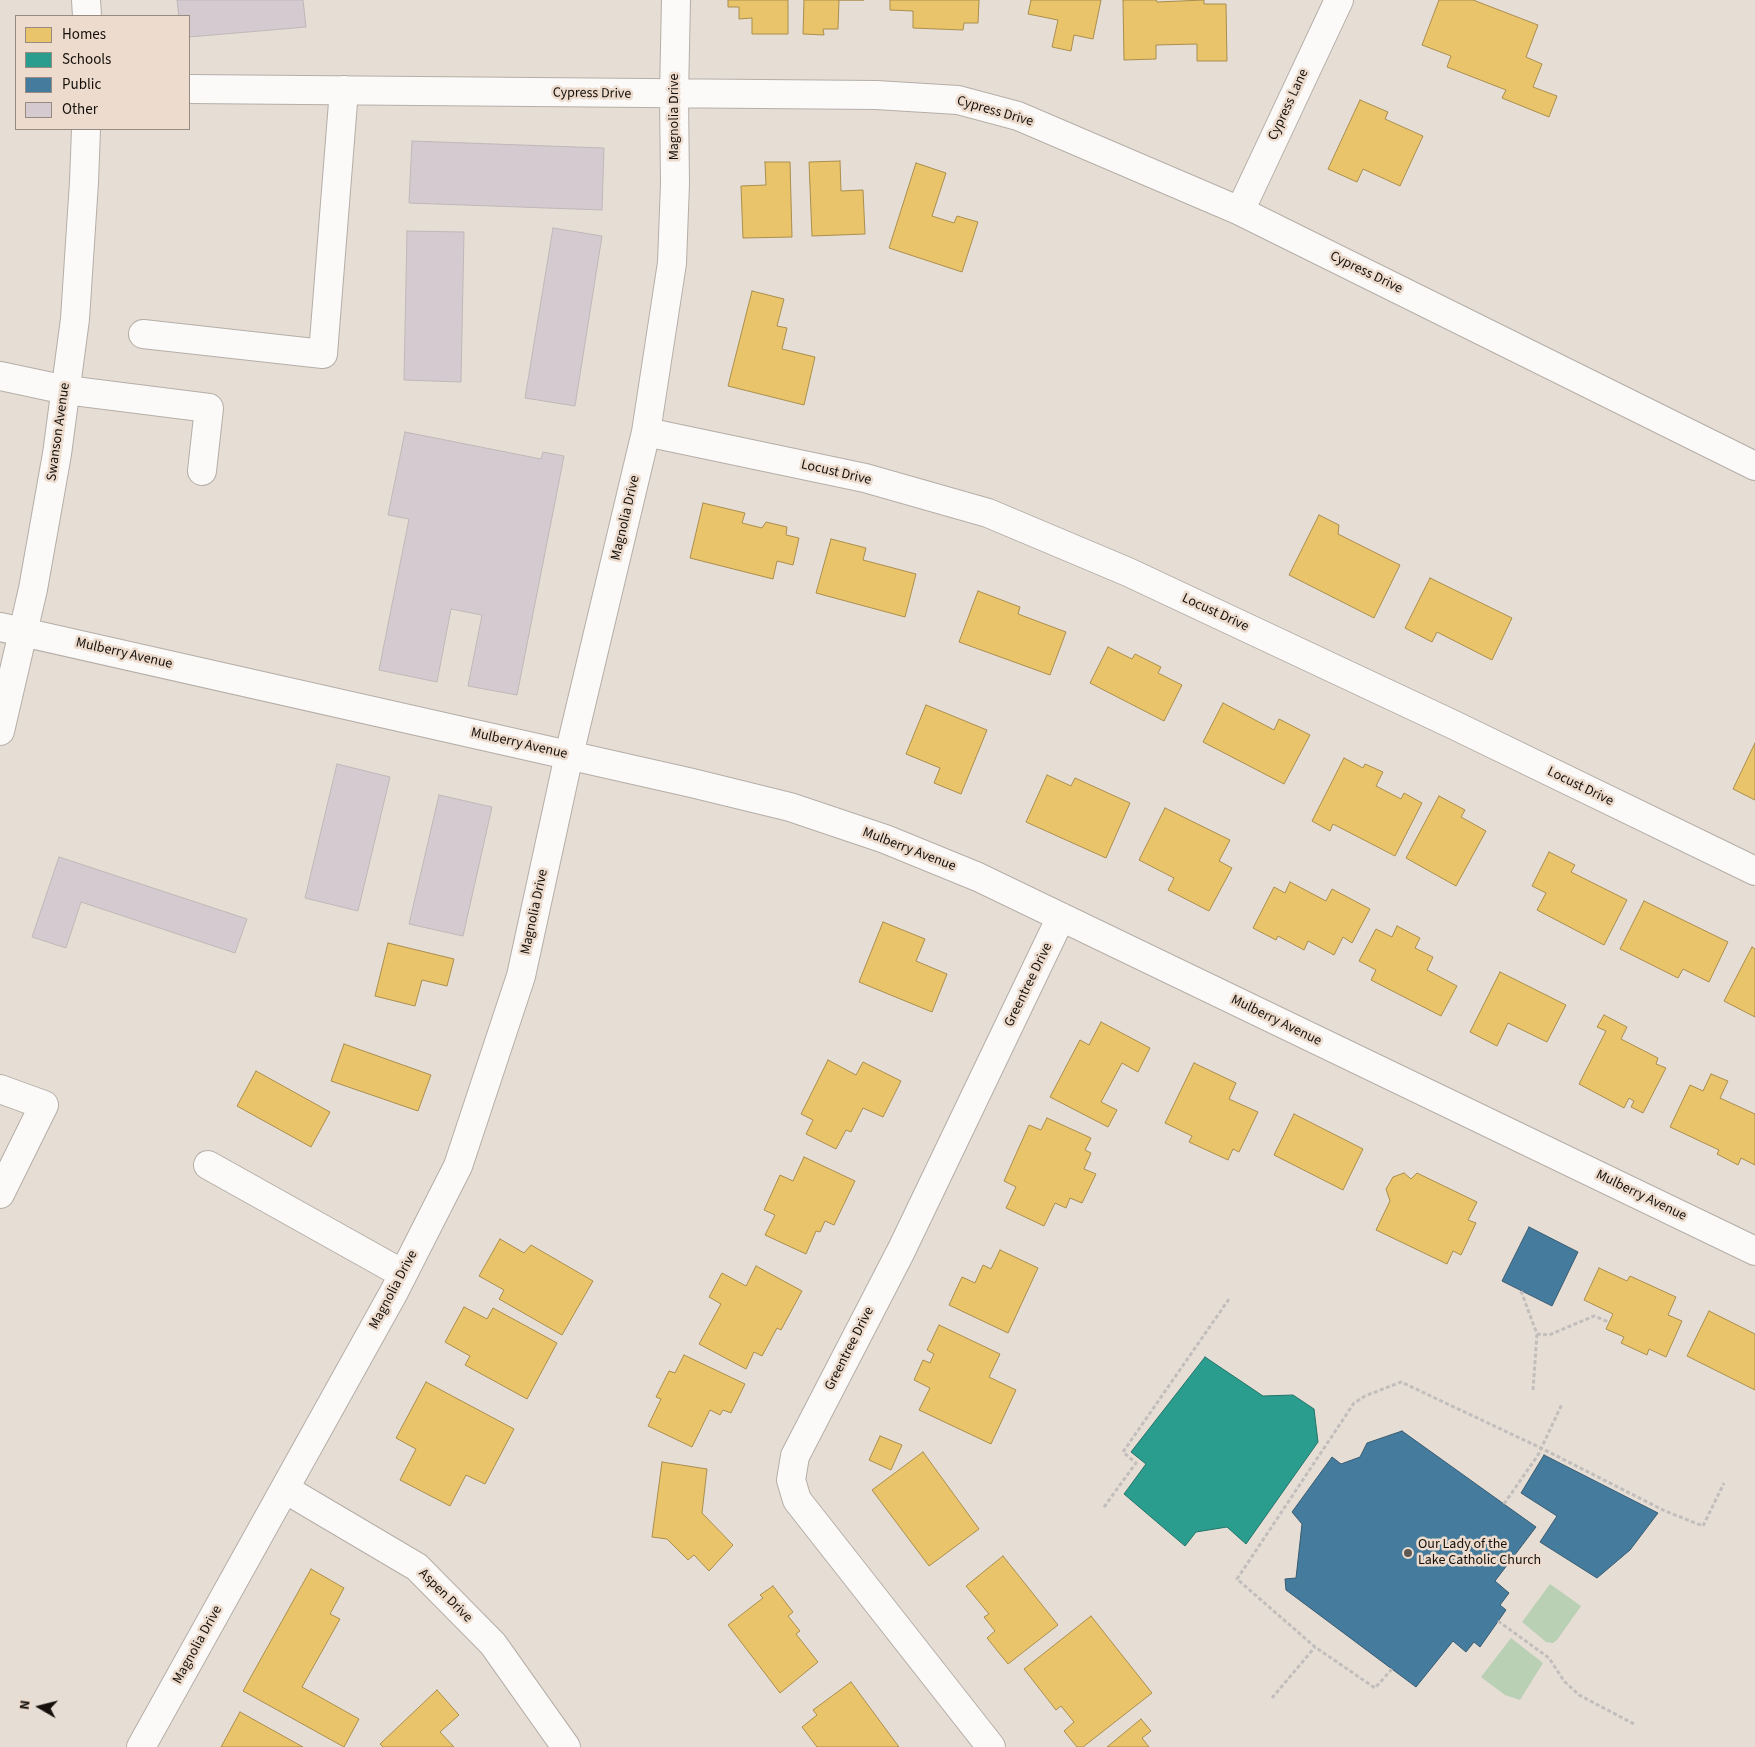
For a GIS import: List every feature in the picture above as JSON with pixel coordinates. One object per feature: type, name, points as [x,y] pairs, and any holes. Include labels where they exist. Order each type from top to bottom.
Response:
[{"type":"street","points":[[86,0],[87,15]]},
{"type":"street","name":"Magnolia Drive","points":[[141,1747],[403,1274],[458,1166],[521,976],[569,755],[646,432],[672,263],[675,183],[676,0]]},
{"type":"street","name":"Cypress Lane","points":[[1240,211],[1339,0]]},
{"type":"street","name":"Cypress Drive","points":[[190,89],[674,95],[876,95],[958,100],[1018,116],[1240,211],[1755,466]]},
{"type":"street","points":[[143,334],[323,354],[344,90]]},
{"type":"street","name":"Swanson Avenue","points":[[0,730],[12,629],[57,454],[75,319],[86,130]]},
{"type":"street","points":[[0,376],[66,390],[209,408],[202,471]]},
{"type":"street","name":"Locust Drive","points":[[646,432],[864,478],[988,513],[1137,576],[1454,724],[1755,871]]},
{"type":"street","name":"Mulberry Avenue","points":[[12,629],[790,807],[885,839],[978,877],[1755,1251]]},
{"type":"street","name":"Greentree Drive","points":[[990,1747],[797,1500],[791,1480],[795,1456],[901,1251],[1061,918]]},
{"type":"street","points":[[0,1089],[44,1105],[0,1194]]},
{"type":"street","points":[[208,1165],[403,1274]]},
{"type":"street","name":"Aspen Drive","points":[[285,1489],[417,1567],[493,1644],[566,1747]]},
{"type":"path","points":[[1521,1291],[1537,1334],[1533,1390]]},
{"type":"path","points":[[1104,1507],[1136,1462],[1123,1452],[1228,1299]]},
{"type":"path","points":[[1537,1334],[1554,1333],[1594,1316],[1609,1322]]},
{"type":"path","points":[[1392,1669],[1375,1688],[1315,1647],[1237,1579],[1354,1403],[1365,1396],[1401,1382],[1541,1448],[1665,1511],[1703,1526],[1724,1483]]},
{"type":"path","points":[[1504,1504],[1541,1448],[1562,1404]]},
{"type":"path","points":[[1498,1621],[1549,1658],[1564,1681],[1579,1695],[1636,1725]]},
{"type":"path","points":[[1272,1698],[1315,1647]]},
{"type":"green space","points":[[1550,1584],[1581,1606],[1553,1643],[1546,1642],[1522,1622]]},
{"type":"green space","points":[[1511,1638],[1543,1663],[1520,1700],[1505,1695],[1481,1677]]},
{"type":"building: Homes","points":[[728,0],[788,0],[788,34],[752,34],[752,18],[739,19],[739,7],[728,7]]},
{"type":"building: Homes","points":[[804,0],[839,0],[838,29],[823,29],[824,35],[803,34]]},
{"type":"building: Homes","points":[[890,0],[979,0],[978,23],[964,23],[963,30],[913,28],[913,11],[890,10]]},
{"type":"building: Homes","points":[[1031,0],[1101,0],[1093,39],[1074,35],[1071,51],[1052,47],[1058,20],[1028,14]]},
{"type":"building: Homes","points":[[1123,0],[1156,0],[1157,2],[1204,0],[1204,4],[1226,4],[1227,61],[1197,61],[1197,44],[1156,45],[1156,59],[1124,60]]},
{"type":"building: Homes","points":[[1439,0],[1473,0],[1538,25],[1526,57],[1542,64],[1533,87],[1557,96],[1549,117],[1502,98],[1506,90],[1447,67],[1451,56],[1422,45]]},
{"type":"building: Homes","points":[[1360,100],[1388,112],[1385,119],[1423,136],[1400,186],[1363,169],[1357,182],[1328,169]]},
{"type":"building: Homes","points":[[840,161],[841,191],[863,190],[865,234],[812,236],[809,162]]},
{"type":"building: Homes","points":[[765,162],[790,162],[792,237],[743,238],[741,186],[766,185]]},
{"type":"building: Homes","points":[[916,163],[946,173],[932,216],[954,223],[957,216],[978,222],[962,272],[889,248]]},
{"type":"building: Homes","points":[[752,291],[784,299],[777,326],[787,328],[782,349],[815,357],[804,405],[728,386]]},
{"type":"building: Homes","points":[[703,503],[745,513],[742,523],[762,528],[766,522],[787,527],[786,535],[799,538],[793,565],[777,561],[773,579],[690,558]]},
{"type":"building: Homes","points":[[1319,515],[1339,525],[1338,534],[1400,565],[1374,618],[1289,575]]},
{"type":"building: Homes","points":[[831,539],[866,548],[863,560],[916,574],[905,617],[816,593]]},
{"type":"building: Homes","points":[[1430,578],[1512,618],[1492,660],[1437,632],[1432,642],[1405,628]]},
{"type":"building: Homes","points":[[978,591],[1020,607],[1018,614],[1066,632],[1050,675],[959,642]]},
{"type":"building: Homes","points":[[1108,647],[1132,659],[1135,654],[1161,667],[1158,673],[1182,685],[1164,721],[1090,683]]},
{"type":"building: Homes","points":[[1223,703],[1274,730],[1279,719],[1310,735],[1284,784],[1203,742]]},
{"type":"building: Homes","points":[[926,705],[987,730],[961,794],[934,783],[940,768],[906,754]]},
{"type":"building: Homes","points":[[1755,743],[1755,800],[1733,789]]},
{"type":"building: Homes","points":[[1344,758],[1363,768],[1365,764],[1383,772],[1376,786],[1401,799],[1404,793],[1422,803],[1395,856],[1333,824],[1330,831],[1312,821]]},
{"type":"building: Homes","points":[[1047,775],[1071,786],[1075,778],[1130,803],[1106,858],[1026,822]]},
{"type":"building: Homes","points":[[1439,796],[1465,810],[1461,817],[1486,831],[1456,886],[1406,858]]},
{"type":"building: Homes","points":[[1165,808],[1230,840],[1219,861],[1232,868],[1209,911],[1168,890],[1174,878],[1139,860]]},
{"type":"building: Homes","points":[[1549,852],[1575,865],[1571,872],[1627,900],[1604,945],[1537,910],[1546,893],[1532,886]]},
{"type":"building: Homes","points":[[1290,882],[1326,901],[1332,889],[1370,909],[1352,943],[1343,937],[1334,955],[1308,941],[1304,950],[1278,936],[1276,940],[1253,928],[1274,887],[1285,893]]},
{"type":"building: Homes","points":[[1644,901],[1728,942],[1709,982],[1683,969],[1678,978],[1620,949]]},
{"type":"building: Homes","points":[[883,922],[925,939],[916,961],[947,974],[932,1012],[859,982]]},
{"type":"building: Homes","points":[[1397,926],[1420,938],[1415,948],[1433,957],[1427,970],[1457,986],[1441,1016],[1371,980],[1376,970],[1359,961],[1376,929],[1392,937]]},
{"type":"building: Homes","points":[[388,943],[454,959],[447,986],[422,980],[415,1006],[375,996]]},
{"type":"building: Homes","points":[[1752,947],[1755,949],[1755,1017],[1724,1001]]},
{"type":"building: Homes","points":[[1500,972],[1566,1005],[1547,1042],[1508,1023],[1497,1046],[1470,1032]]},
{"type":"building: Homes","points":[[1604,1015],[1627,1027],[1621,1039],[1658,1058],[1656,1064],[1666,1068],[1643,1113],[1631,1107],[1634,1101],[1629,1098],[1624,1108],[1579,1084],[1606,1031],[1597,1027]]},
{"type":"building: Homes","points":[[1101,1022],[1150,1048],[1138,1072],[1122,1063],[1101,1102],[1117,1110],[1108,1127],[1050,1097],[1080,1040],[1089,1045]]},
{"type":"building: Homes","points":[[344,1044],[431,1075],[418,1111],[331,1081]]},
{"type":"building: Homes","points":[[828,1060],[856,1075],[863,1062],[901,1081],[883,1117],[863,1108],[851,1132],[846,1130],[836,1149],[806,1134],[813,1120],[801,1114]]},
{"type":"building: Homes","points":[[1194,1063],[1236,1083],[1229,1099],[1258,1112],[1239,1152],[1233,1149],[1228,1160],[1189,1142],[1192,1136],[1165,1123]]},
{"type":"building: Homes","points":[[256,1071],[330,1112],[311,1147],[237,1106]]},
{"type":"building: Homes","points":[[1711,1074],[1728,1081],[1720,1098],[1755,1114],[1755,1165],[1741,1158],[1738,1165],[1717,1154],[1719,1150],[1670,1127],[1690,1085],[1703,1091]]},
{"type":"building: Homes","points":[[1294,1114],[1363,1149],[1343,1190],[1274,1155]]},
{"type":"building: Homes","points":[[1047,1118],[1091,1138],[1085,1150],[1091,1153],[1084,1169],[1096,1174],[1082,1203],[1070,1198],[1066,1208],[1055,1203],[1044,1226],[1006,1208],[1016,1187],[1004,1181],[1029,1125],[1041,1130]]},
{"type":"building: Homes","points":[[804,1157],[855,1181],[834,1225],[825,1221],[820,1232],[816,1231],[806,1254],[765,1235],[775,1215],[764,1210],[780,1175],[793,1181]]},
{"type":"building: Homes","points":[[1404,1173],[1411,1179],[1417,1173],[1477,1202],[1468,1220],[1476,1223],[1461,1255],[1453,1251],[1447,1264],[1376,1230],[1390,1201],[1386,1189],[1393,1177]]},
{"type":"building: Homes","points":[[500,1239],[524,1253],[531,1245],[593,1281],[562,1335],[499,1299],[504,1290],[479,1276]]},
{"type":"building: Homes","points":[[1000,1250],[1038,1268],[1008,1333],[949,1305],[962,1277],[975,1283],[983,1265],[991,1269]]},
{"type":"building: Homes","points":[[756,1266],[802,1291],[781,1330],[777,1328],[762,1356],[754,1352],[746,1369],[699,1344],[721,1304],[709,1297],[722,1273],[746,1286]]},
{"type":"building: Homes","points":[[1599,1268],[1627,1281],[1630,1276],[1676,1297],[1668,1315],[1682,1321],[1666,1357],[1649,1349],[1647,1355],[1621,1343],[1624,1337],[1606,1329],[1613,1314],[1584,1300]]},
{"type":"building: Homes","points":[[464,1307],[487,1319],[493,1308],[557,1343],[527,1399],[465,1365],[470,1356],[445,1342]]},
{"type":"building: Homes","points":[[1709,1311],[1755,1334],[1755,1390],[1687,1356]]},
{"type":"building: Homes","points":[[939,1325],[1000,1354],[989,1377],[1016,1390],[991,1444],[919,1410],[930,1388],[914,1380],[923,1360],[930,1363],[934,1354],[927,1350]]},
{"type":"building: Homes","points":[[684,1355],[745,1384],[731,1413],[723,1410],[720,1415],[710,1410],[692,1447],[648,1426],[661,1399],[656,1397],[669,1371],[675,1373]]},
{"type":"building: Homes","points":[[426,1382],[514,1429],[485,1484],[466,1475],[450,1506],[400,1480],[416,1449],[396,1438]]},
{"type":"building: Homes","points":[[880,1436],[902,1445],[891,1470],[869,1460]]},
{"type":"building: Homes","points":[[923,1452],[979,1529],[929,1566],[872,1490]]},
{"type":"building: Homes","points":[[662,1462],[707,1469],[702,1513],[733,1545],[709,1571],[694,1555],[688,1560],[667,1539],[652,1537]]},
{"type":"building: Homes","points":[[1003,1556],[1058,1625],[1008,1664],[987,1638],[995,1631],[984,1617],[989,1614],[966,1586]]},
{"type":"building: Homes","points":[[311,1569],[344,1588],[330,1614],[340,1619],[302,1687],[359,1719],[344,1747],[243,1691]]},
{"type":"building: Homes","points":[[773,1586],[793,1612],[788,1616],[800,1631],[796,1634],[818,1662],[780,1693],[728,1625],[763,1598],[760,1595]]},
{"type":"building: Homes","points":[[1091,1616],[1152,1693],[1083,1747],[1077,1747],[1064,1731],[1074,1722],[1061,1706],[1056,1710],[1024,1669]]},
{"type":"building: Homes","points":[[851,1682],[899,1747],[817,1747],[802,1727],[817,1715],[813,1710]]},
{"type":"building: Homes","points":[[437,1690],[459,1715],[440,1732],[454,1747],[383,1747],[380,1744]]},
{"type":"building: Homes","points":[[240,1712],[303,1747],[221,1747]]},
{"type":"building: Homes","points":[[1141,1719],[1151,1731],[1142,1738],[1149,1747],[1107,1747]]},
{"type":"building: Schools","points":[[1205,1357],[1263,1396],[1293,1395],[1314,1409],[1318,1442],[1246,1544],[1227,1527],[1196,1532],[1185,1546],[1124,1494],[1146,1464],[1131,1452]]},
{"type":"building: Public","points":[[1529,1227],[1578,1252],[1552,1306],[1502,1281]]},
{"type":"building: Public","name":"Our Lady of the Lake Catholic Church","points":[[1402,1431],[1536,1527],[1495,1581],[1509,1593],[1500,1605],[1506,1610],[1480,1647],[1474,1642],[1466,1652],[1453,1641],[1416,1687],[1286,1590],[1285,1579],[1296,1578],[1302,1524],[1292,1512],[1332,1457],[1341,1464],[1360,1457],[1367,1443]]},
{"type":"building: Public","points":[[1544,1455],[1658,1513],[1630,1550],[1597,1578],[1540,1542],[1557,1516],[1521,1493]]},
{"type":"building: Other","points":[[177,0],[303,0],[306,27],[190,37],[190,15],[179,15]]},
{"type":"building: Other","points":[[412,141],[604,148],[602,210],[409,203]]},
{"type":"building: Other","points":[[553,228],[602,236],[575,406],[525,398]]},
{"type":"building: Other","points":[[407,231],[464,232],[461,382],[404,380]]},
{"type":"building: Other","points":[[405,432],[541,459],[543,452],[564,456],[517,695],[468,686],[482,615],[451,609],[437,682],[379,670],[409,519],[388,515]]},
{"type":"building: Other","points":[[337,764],[390,777],[358,911],[305,898]]},
{"type":"building: Other","points":[[439,795],[492,807],[463,936],[409,924]]},
{"type":"building: Other","points":[[59,857],[247,919],[235,953],[81,902],[66,948],[32,937]]},
{"type":"place","name":"Our Lady of the Lake Catholic Church","points":[[1408,1553]]}]
